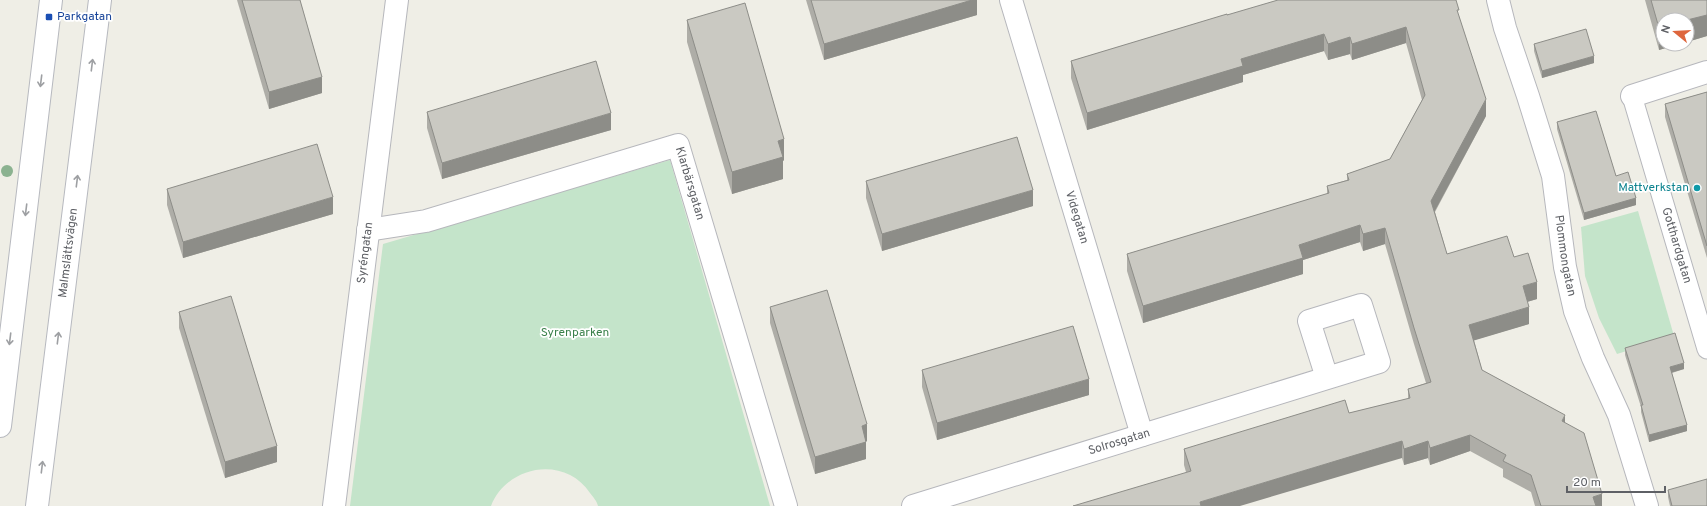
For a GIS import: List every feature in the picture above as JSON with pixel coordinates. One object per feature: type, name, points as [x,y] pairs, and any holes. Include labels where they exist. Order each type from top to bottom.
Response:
[{"type":"street","points":[[0,426],[51,0]]},
{"type":"street","name":"Malmslättsvägen","points":[[37,506],[100,0]]},
{"type":"street","name":"Syréngatan","points":[[334,506],[397,0]]},
{"type":"street","name":"Videgatan","points":[[1011,0],[1142,435]]},
{"type":"street","name":"Plommongatan","points":[[1498,0],[1505,28],[1553,176],[1565,267],[1575,311],[1619,414],[1647,506]]},
{"type":"street","points":[[1632,96],[1707,72]]},
{"type":"street","name":"Klarbärsgatan","points":[[368,230],[426,221],[678,145],[786,506]]},
{"type":"street","name":"Solrosgatan","points":[[913,506],[1327,378]]},
{"type":"lane","name":"Gotthardgatan","points":[[1632,96],[1707,349]]},
{"type":"green space","name":"Syrenparken","points":[[670,160],[770,506],[598,506],[594,498],[579,481],[566,473],[552,470],[537,470],[523,474],[510,481],[499,492],[491,506],[350,506],[383,244]]},
{"type":"green space","points":[[1638,211],[1674,336],[1617,354],[1599,318],[1585,276],[1581,227]]},
{"type":"building","points":[[242,0],[300,0],[322,77],[269,92]]},
{"type":"building","points":[[811,0],[972,0],[824,44]]},
{"type":"building","points":[[1278,0],[1456,0],[1459,10],[1457,10],[1486,99],[1431,201],[1447,254],[1507,236],[1514,257],[1528,253],[1537,282],[1523,286],[1529,307],[1469,325],[1482,370],[1565,415],[1562,421],[1584,433],[1602,494],[1593,497],[1596,506],[1541,506],[1531,475],[1503,461],[1506,455],[1470,435],[1430,448],[1428,441],[1404,449],[1402,441],[1200,502],[1201,506],[1073,506],[1191,471],[1184,449],[1345,400],[1349,413],[1410,398],[1408,389],[1431,382],[1385,228],[1363,234],[1360,225],[1299,245],[1303,258],[1143,306],[1127,254],[1329,193],[1327,186],[1349,180],[1347,174],[1390,159],[1425,95],[1406,27],[1352,44],[1350,37],[1328,44],[1324,34],[1241,59],[1243,66],[1087,113],[1071,61]]},
{"type":"building","points":[[1651,0],[1707,0],[1707,15],[1695,18],[1695,12],[1655,12],[1655,14]]},
{"type":"building","points":[[745,3],[784,139],[778,141],[783,157],[732,172],[687,20]]},
{"type":"building","points":[[1586,29],[1594,56],[1542,71],[1534,44]]},
{"type":"building","points":[[596,61],[611,113],[442,163],[427,112]]},
{"type":"building","name":"Mattverkstan","points":[[1707,92],[1707,246],[1665,104]]},
{"type":"building","points":[[1596,111],[1616,176],[1628,172],[1636,198],[1584,213],[1557,122]]},
{"type":"building","points":[[1017,137],[1033,190],[882,234],[866,181]]},
{"type":"building","points":[[317,144],[333,197],[183,242],[167,189]]},
{"type":"building","points":[[827,290],[867,424],[862,426],[866,442],[815,457],[770,307]]},
{"type":"building","points":[[231,296],[277,446],[225,462],[179,312]]},
{"type":"building","points":[[1073,326],[1089,379],[937,423],[922,370]]},
{"type":"building","points":[[1675,333],[1684,363],[1670,367],[1687,425],[1649,435],[1641,405],[1643,405],[1625,348]]},
{"type":"building","points":[[1707,479],[1707,506],[1672,506],[1668,490]]},
{"type":"place","name":"Parkgatan","points":[[49,17]]},
{"type":"place","name":"Mattverkstan","points":[[1697,188]]}]
